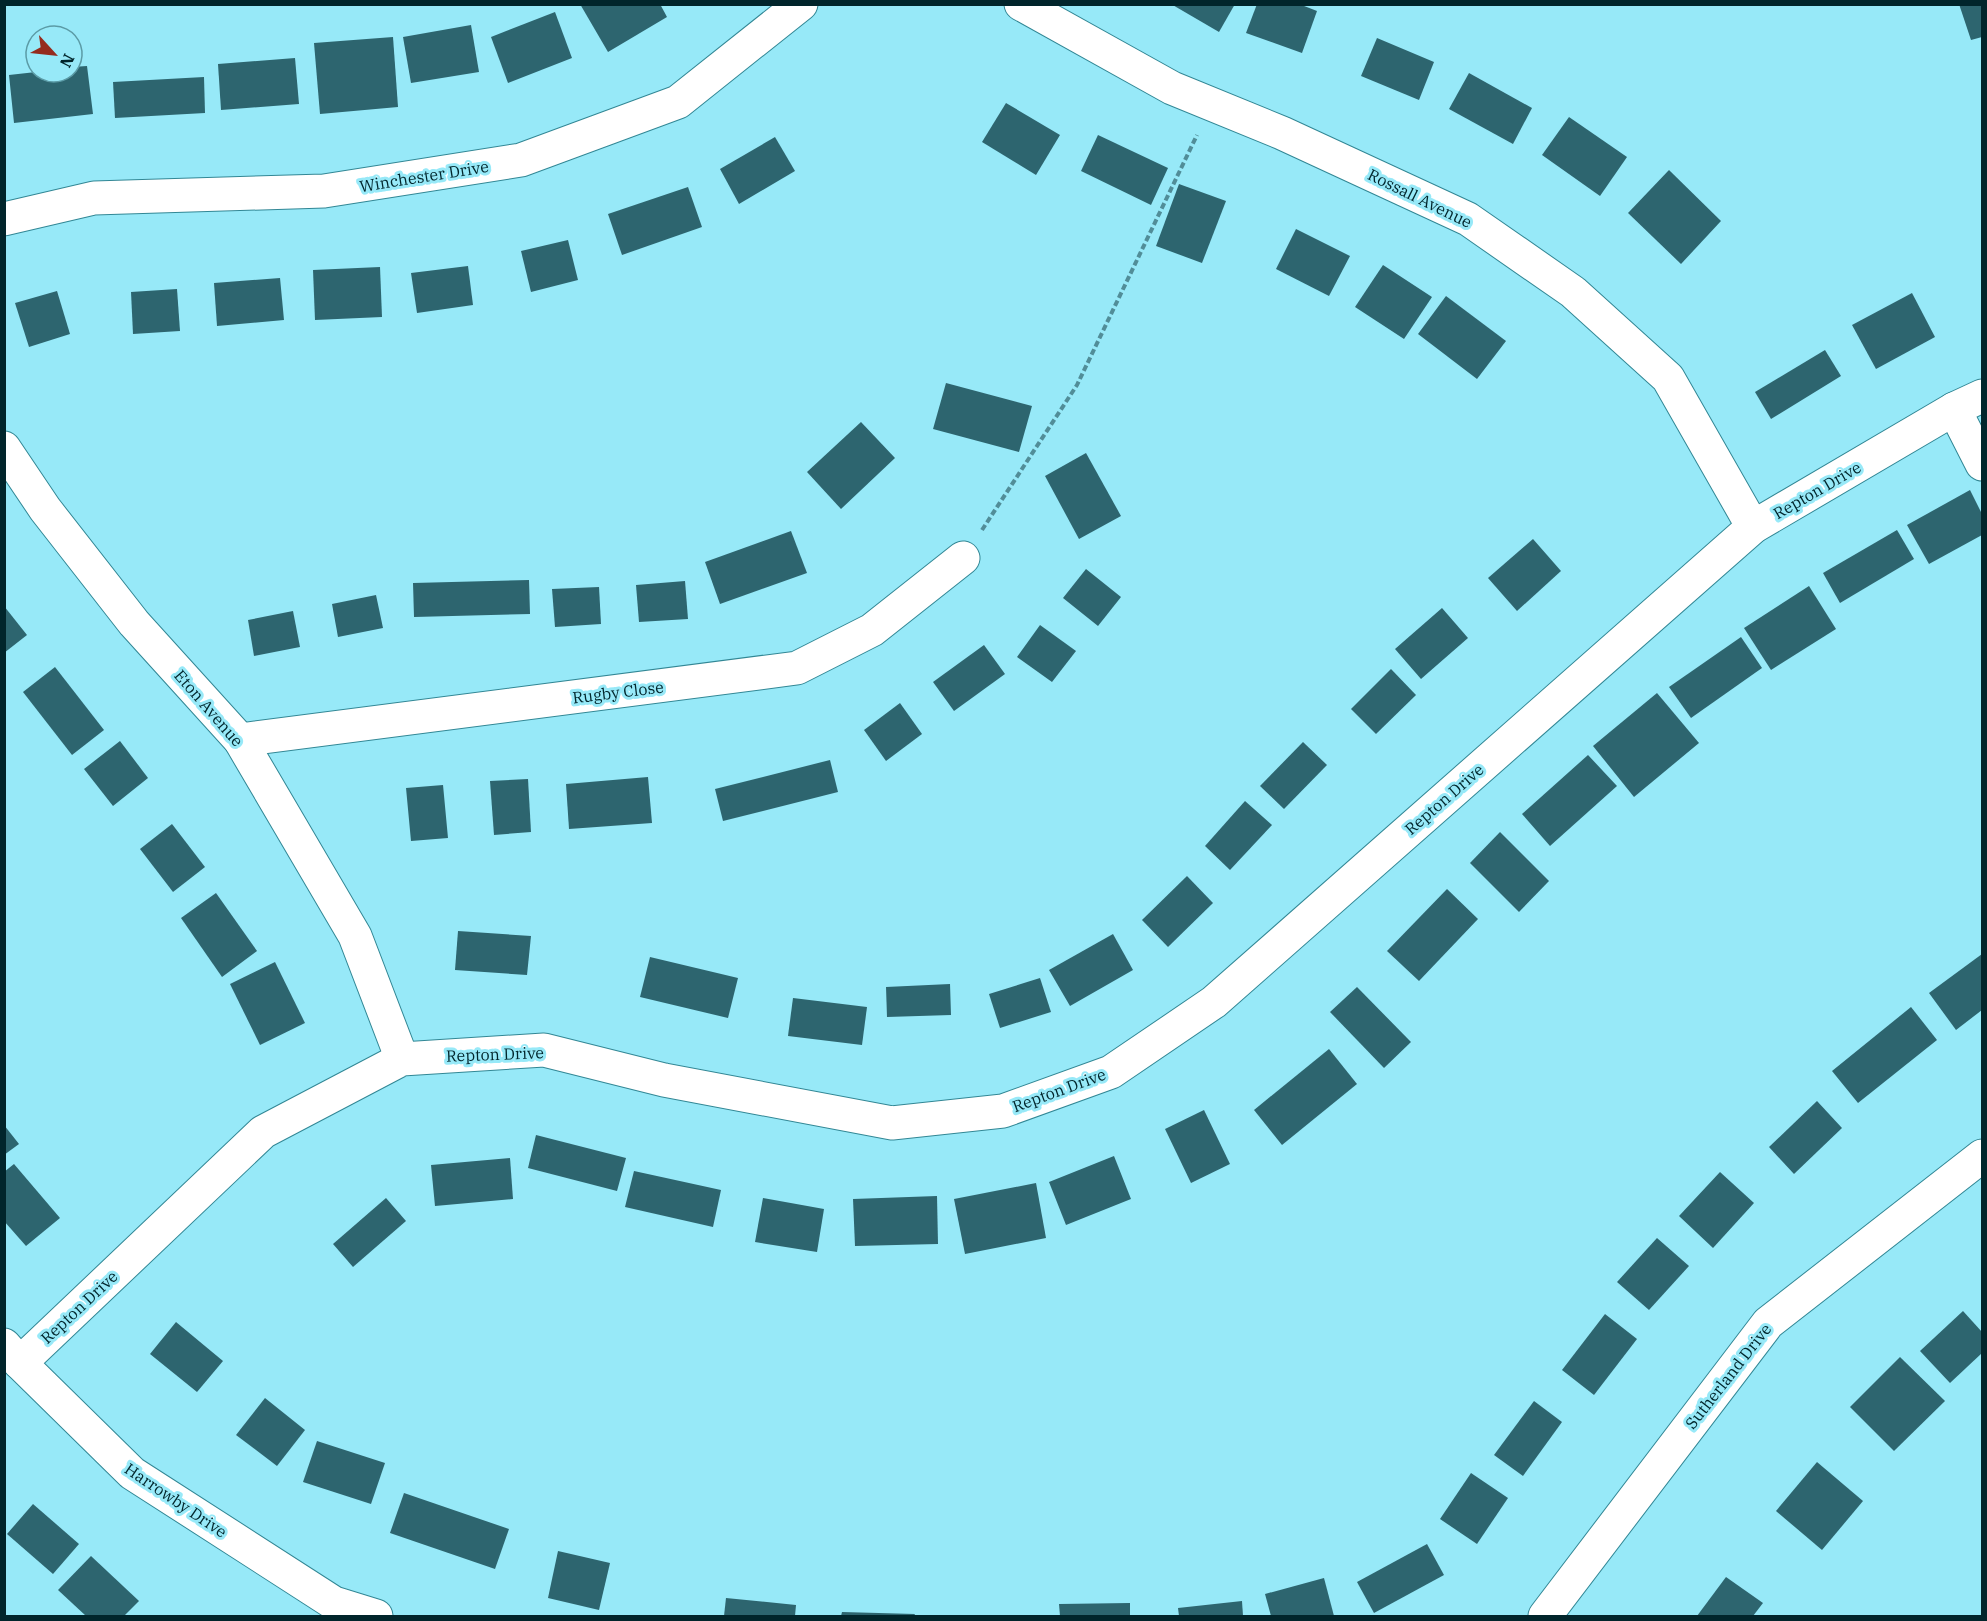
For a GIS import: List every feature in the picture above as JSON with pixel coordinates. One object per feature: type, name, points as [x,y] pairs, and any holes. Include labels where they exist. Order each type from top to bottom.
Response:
[{"type":"street","name":"Winchester Drive","points":[[4,219],[94,198],[324,191],[521,160],[678,102],[801,4]]},
{"type":"street","name":"Rossall Avenue","points":[[1021,4],[1172,88],[1282,133],[1468,219],[1573,292],[1668,378],[1753,527]]},
{"type":"street","name":"Repton Drive","points":[[12,1354],[264,1132],[402,1059],[544,1050],[664,1080],[892,1123],[1003,1111],[1111,1072],[1214,1002],[1753,527],[1968,403]]},
{"type":"street","points":[[1968,403],[1983,465]]},
{"type":"street","name":"Eton Avenue","points":[[4,448],[45,509],[134,623],[240,740],[355,936],[402,1059]]},
{"type":"street","name":"Rugby Close","points":[[240,740],[797,668],[872,630],[963,558]]},
{"type":"street","name":"Sutherland Drive","points":[[1545,1617],[1768,1323],[1983,1156]]},
{"type":"street","name":"Harrowby Drive","points":[[12,1354],[132,1473],[331,1610],[376,1617]]},
{"type":"path","points":[[963,558],[1077,385],[1212,104]]},
{"type":"building","points":[[580,4],[660,4],[667,17],[608,52]]},
{"type":"building","points":[[1171,4],[1235,4],[1219,32]]},
{"type":"building","points":[[1257,4],[1299,4],[1317,11],[1302,53],[1246,33]]},
{"type":"building","points":[[1959,4],[1982,4],[1982,37],[1971,40]]},
{"type":"building","points":[[555,12],[572,58],[508,83],[491,37]]},
{"type":"building","points":[[471,25],[479,72],[411,83],[403,37]]},
{"type":"building","points":[[393,37],[398,107],[320,114],[314,43]]},
{"type":"building","points":[[1377,38],[1434,62],[1419,100],[1361,76]]},
{"type":"building","points":[[295,58],[299,104],[221,110],[218,64]]},
{"type":"building","points":[[84,66],[87,66],[93,114],[14,123],[9,75],[24,73],[24,84],[84,84]]},
{"type":"building","points":[[1469,73],[1532,108],[1513,144],[1449,109]]},
{"type":"building","points":[[204,77],[205,113],[115,118],[113,82]]},
{"type":"building","points":[[1006,103],[1060,135],[1036,175],[982,142]]},
{"type":"building","points":[[1569,117],[1627,157],[1600,196],[1542,155]]},
{"type":"building","points":[[1098,135],[1168,168],[1151,205],[1081,171]]},
{"type":"building","points":[[775,137],[795,171],[739,204],[720,169]]},
{"type":"building","points":[[1669,170],[1721,221],[1681,264],[1628,213]]},
{"type":"building","points":[[1179,184],[1226,201],[1202,263],[1156,246]]},
{"type":"building","points":[[688,187],[702,227],[622,255],[608,214]]},
{"type":"building","points":[[1296,229],[1350,256],[1329,296],[1276,269]]},
{"type":"building","points":[[568,240],[578,280],[531,292],[521,251]]},
{"type":"building","points":[[1383,265],[1432,297],[1404,339],[1355,307]]},
{"type":"building","points":[[468,266],[473,305],[417,313],[411,273]]},
{"type":"building","points":[[380,267],[382,317],[315,320],[313,270]]},
{"type":"building","points":[[280,278],[284,320],[217,326],[214,283]]},
{"type":"building","points":[[177,289],[180,331],[133,334],[131,292]]},
{"type":"building","points":[[57,291],[70,334],[29,347],[15,303]]},
{"type":"building","points":[[1912,293],[1935,337],[1876,369],[1852,325]]},
{"type":"building","points":[[1446,296],[1506,341],[1477,379],[1418,334]]},
{"type":"building","points":[[1825,350],[1841,376],[1771,419],[1755,392]]},
{"type":"building","points":[[946,383],[1032,406],[1019,452],[933,429]]},
{"type":"building","points":[[861,422],[895,458],[841,509],[807,472]]},
{"type":"building","points":[[1086,453],[1121,516],[1079,539],[1045,476]]},
{"type":"building","points":[[1970,490],[1982,514],[1982,535],[1929,564],[1907,525]]},
{"type":"building","points":[[1897,530],[1914,559],[1840,603],[1823,573]]},
{"type":"building","points":[[791,531],[807,573],[720,604],[705,562]]},
{"type":"building","points":[[1533,539],[1561,571],[1517,611],[1488,578]]},
{"type":"building","points":[[1086,569],[1121,597],[1098,626],[1063,598]]},
{"type":"building","points":[[529,580],[530,614],[414,617],[413,583]]},
{"type":"building","points":[[685,581],[688,619],[639,622],[636,585]]},
{"type":"building","points":[[1809,586],[1836,629],[1771,670],[1744,628]]},
{"type":"building","points":[[599,587],[601,624],[555,627],[552,589]]},
{"type":"building","points":[[376,595],[383,628],[338,637],[332,604]]},
{"type":"building","points":[[4,606],[27,635],[4,653]]},
{"type":"building","points":[[1442,608],[1468,638],[1421,679],[1395,649]]},
{"type":"building","points":[[293,611],[300,647],[254,656],[248,620]]},
{"type":"building","points":[[1040,625],[1076,651],[1052,682],[1017,657]]},
{"type":"building","points":[[1741,637],[1762,668],[1691,718],[1669,687]]},
{"type":"building","points":[[984,645],[1005,674],[954,711],[933,682]]},
{"type":"building","points":[[55,667],[104,730],[72,755],[23,692]]},
{"type":"building","points":[[1391,669],[1416,695],[1376,734],[1351,709]]},
{"type":"building","points":[[1657,693],[1699,743],[1634,797],[1593,746]]},
{"type":"building","points":[[900,703],[922,734],[886,761],[864,730]]},
{"type":"building","points":[[120,741],[148,778],[113,806],[84,769]]},
{"type":"building","points":[[1303,742],[1327,765],[1284,809],[1260,786]]},
{"type":"building","points":[[1588,755],[1617,786],[1550,846],[1522,814]]},
{"type":"building","points":[[830,760],[838,792],[723,821],[715,789]]},
{"type":"building","points":[[648,777],[652,823],[569,829],[566,784]]},
{"type":"building","points":[[528,779],[531,832],[494,835],[490,781]]},
{"type":"building","points":[[443,785],[448,838],[411,841],[406,788]]},
{"type":"building","points":[[1245,801],[1272,825],[1230,870],[1205,846]]},
{"type":"building","points":[[172,824],[205,867],[173,892],[140,849]]},
{"type":"building","points":[[1500,832],[1549,881],[1519,912],[1470,863]]},
{"type":"building","points":[[1187,876],[1213,903],[1168,947],[1142,920]]},
{"type":"building","points":[[1447,889],[1478,919],[1419,981],[1387,951]]},
{"type":"building","points":[[216,893],[257,951],[222,977],[181,918]]},
{"type":"building","points":[[458,931],[531,936],[527,975],[455,970]]},
{"type":"building","points":[[1113,934],[1133,970],[1070,1006],[1049,970]]},
{"type":"building","points":[[1982,954],[1982,1010],[1956,1030],[1929,993]]},
{"type":"building","points":[[650,957],[738,978],[728,1018],[640,997]]},
{"type":"building","points":[[275,962],[305,1023],[260,1045],[230,984]]},
{"type":"building","points":[[1040,978],[1051,1012],[1000,1028],[989,994]]},
{"type":"building","points":[[950,984],[951,1015],[887,1017],[886,987]]},
{"type":"building","points":[[1357,987],[1411,1042],[1384,1068],[1330,1012]]},
{"type":"building","points":[[793,998],[867,1007],[862,1045],[788,1036]]},
{"type":"building","points":[[1911,1007],[1937,1040],[1858,1103],[1832,1071]]},
{"type":"building","points":[[1329,1049],[1357,1084],[1282,1145],[1254,1110]]},
{"type":"building","points":[[1817,1101],[1842,1128],[1794,1174],[1769,1147]]},
{"type":"building","points":[[1204,1110],[1230,1164],[1191,1183],[1165,1129]]},
{"type":"building","points":[[4,1125],[19,1144],[4,1155]]},
{"type":"building","points":[[536,1135],[626,1158],[617,1191],[528,1168]]},
{"type":"building","points":[[1114,1156],[1131,1199],[1066,1225],[1049,1182]]},
{"type":"building","points":[[510,1158],[513,1199],[435,1206],[431,1165]]},
{"type":"building","points":[[14,1164],[60,1218],[26,1246],[4,1221],[4,1172]]},
{"type":"building","points":[[634,1171],[721,1190],[713,1227],[625,1207]]},
{"type":"building","points":[[1720,1172],[1754,1203],[1713,1248],[1679,1216]]},
{"type":"building","points":[[1036,1183],[1046,1238],[965,1254],[954,1199]]},
{"type":"building","points":[[937,1196],[938,1244],[855,1246],[853,1199]]},
{"type":"building","points":[[386,1198],[406,1221],[353,1267],[333,1244]]},
{"type":"building","points":[[763,1198],[824,1209],[817,1252],[755,1242]]},
{"type":"building","points":[[1657,1238],[1689,1266],[1649,1310],[1617,1282]]},
{"type":"building","points":[[1963,1311],[1982,1332],[1982,1353],[1950,1383],[1920,1351]]},
{"type":"building","points":[[1605,1314],[1637,1339],[1594,1395],[1562,1370]]},
{"type":"building","points":[[176,1322],[223,1361],[197,1392],[150,1354]]},
{"type":"building","points":[[1900,1357],[1945,1401],[1894,1451],[1850,1407]]},
{"type":"building","points":[[265,1398],[305,1430],[277,1466],[236,1435]]},
{"type":"building","points":[[1534,1401],[1562,1422],[1523,1476],[1494,1455]]},
{"type":"building","points":[[317,1441],[385,1463],[371,1504],[303,1482]]},
{"type":"building","points":[[1817,1462],[1863,1501],[1822,1550],[1776,1511]]},
{"type":"building","points":[[1471,1473],[1508,1498],[1477,1544],[1440,1519]]},
{"type":"building","points":[[404,1493],[509,1529],[495,1569],[390,1533]]},
{"type":"building","points":[[33,1504],[79,1544],[53,1574],[7,1534]]},
{"type":"building","points":[[1427,1544],[1444,1575],[1374,1613],[1357,1582]]},
{"type":"building","points":[[558,1551],[610,1563],[599,1610],[548,1598]]},
{"type":"building","points":[[91,1556],[139,1601],[124,1616],[86,1616],[58,1590]]},
{"type":"building","points":[[1726,1577],[1763,1603],[1753,1616],[1697,1616]]},
{"type":"building","points":[[1324,1578],[1334,1616],[1271,1616],[1265,1594]]},
{"type":"building","points":[[726,1598],[796,1605],[795,1616],[724,1616]]},
{"type":"building","points":[[1242,1601],[1243,1616],[1179,1616],[1178,1608]]},
{"type":"building","points":[[1130,1603],[1130,1616],[1060,1616],[1059,1604]]},
{"type":"building","points":[[842,1612],[915,1614],[914,1616],[841,1616]]}]
